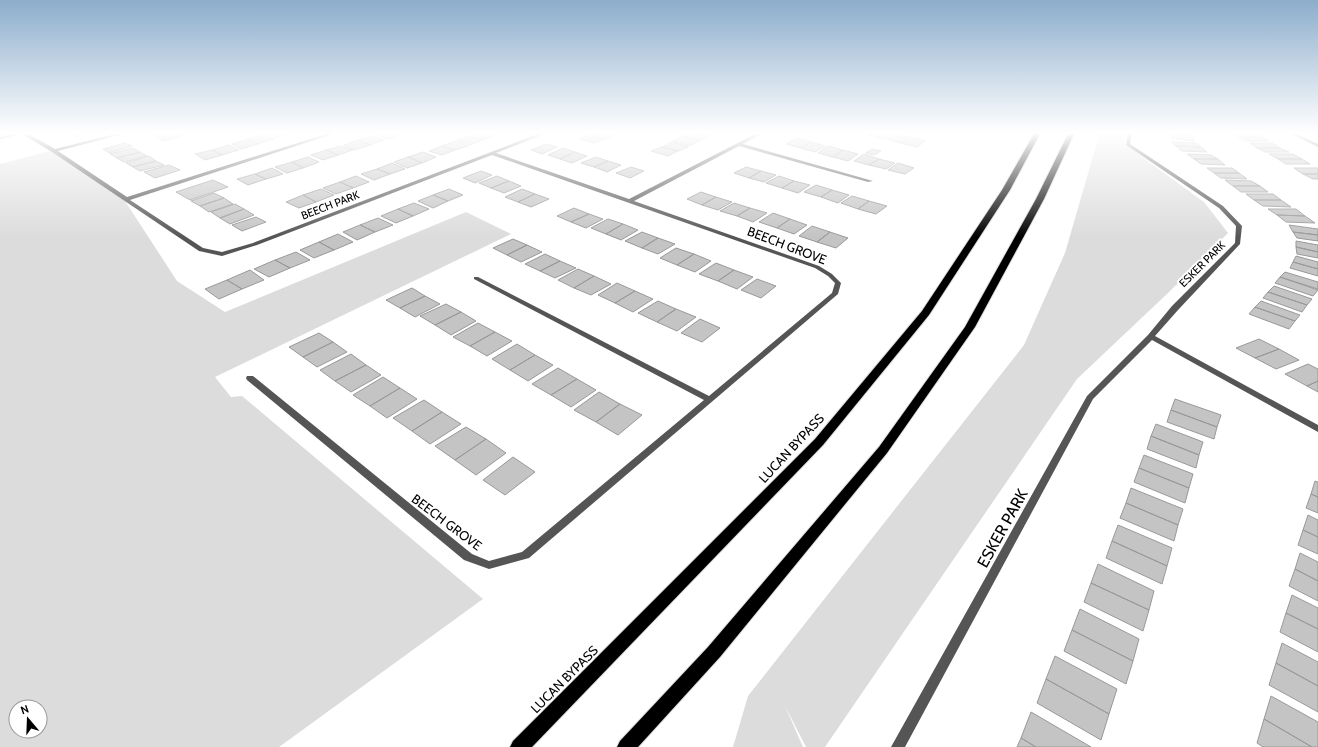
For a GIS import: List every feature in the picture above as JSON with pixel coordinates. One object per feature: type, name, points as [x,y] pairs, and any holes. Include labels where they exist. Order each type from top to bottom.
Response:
[{"type":"highway","name":"LUCAN BYPASS","points":[[519,747],[819,442],[926,313],[1006,190],[1019,167]]},
{"type":"highway","points":[[626,747],[714,652],[883,450],[970,327],[1040,199],[1055,167]]},
{"type":"street","name":"BEECH PARK","points":[[77,167],[201,250],[222,254],[256,244],[459,167]]},
{"type":"street","points":[[127,199],[228,167]]},
{"type":"street","name":"BEECH GROVE","points":[[250,378],[468,557],[489,564],[525,555],[835,294],[838,283],[830,275],[817,267],[529,167]]},
{"type":"street","points":[[628,202],[696,167]]},
{"type":"street","points":[[816,167],[870,182]]},
{"type":"street","name":"ESKER PARK","points":[[898,747],[1090,398],[1151,338],[1175,308],[1238,243],[1239,226],[1221,207],[1162,167]]},
{"type":"street","points":[[476,278],[709,399]]},
{"type":"street","points":[[1151,338],[1318,429]]},
{"type":"shaded area","points":[[0,167],[75,167],[123,198],[177,281],[225,312],[466,212],[511,234],[215,377],[231,397],[242,396],[483,599],[279,747],[0,747]]},
{"type":"shaded area","points":[[1090,167],[1156,167],[1204,202],[1228,233],[1168,293],[1077,379],[825,747],[806,747],[785,706],[803,747],[733,747],[748,696],[1024,345],[1065,253]]},
{"type":"building","points":[[134,167],[157,167],[140,171]]},
{"type":"building","points":[[162,167],[173,167],[180,170],[155,178],[144,172]]},
{"type":"building","points":[[275,167],[301,167],[303,168],[287,173]]},
{"type":"building","points":[[382,167],[400,167],[405,169],[390,174],[377,169]]},
{"type":"building","points":[[594,167],[617,167],[607,172]]},
{"type":"building","points":[[631,167],[644,171],[630,178],[616,173]]},
{"type":"building","points":[[746,167],[761,171],[749,178],[734,173]]},
{"type":"building","points":[[877,167],[889,167],[886,169]]},
{"type":"building","points":[[892,167],[914,168],[905,174],[888,170]]},
{"type":"building","points":[[272,168],[283,174],[266,179],[255,174]]},
{"type":"building","points":[[1207,168],[1232,168],[1239,173],[1214,173]]},
{"type":"building","points":[[1294,168],[1318,168],[1318,174],[1303,174]]},
{"type":"building","points":[[377,169],[390,174],[374,180],[361,174]]},
{"type":"building","points":[[481,171],[492,175],[475,183],[463,178]]},
{"type":"building","points":[[761,171],[776,175],[764,182],[749,178]]},
{"type":"building","points":[[1214,173],[1239,173],[1247,179],[1221,178]]},
{"type":"building","points":[[255,174],[266,179],[248,185],[237,179]]},
{"type":"building","points":[[1303,174],[1318,174],[1318,179],[1313,179]]},
{"type":"building","points":[[356,176],[369,182],[353,188],[340,182]]},
{"type":"building","points":[[497,176],[509,181],[491,188],[479,183]]},
{"type":"building","points":[[779,176],[794,181],[782,188],[766,183]]},
{"type":"building","points":[[213,180],[228,187],[190,200],[176,192]]},
{"type":"building","points":[[1225,180],[1251,181],[1260,186],[1233,186]]},
{"type":"building","points":[[509,181],[521,186],[504,193],[491,188]]},
{"type":"building","points":[[794,181],[810,185],[798,193],[782,188]]},
{"type":"building","points":[[340,182],[353,188],[336,194],[323,188]]},
{"type":"building","points":[[816,185],[832,190],[821,197],[804,192]]},
{"type":"building","points":[[1233,186],[1260,186],[1268,192],[1241,192]]},
{"type":"building","points":[[321,189],[334,195],[316,202],[303,195]]},
{"type":"building","points":[[449,189],[463,195],[448,201],[433,195]]},
{"type":"building","points":[[522,189],[535,194],[518,202],[505,197]]},
{"type":"building","points":[[832,190],[849,195],[838,203],[821,197]]},
{"type":"building","points":[[701,192],[716,197],[702,205],[687,199]]},
{"type":"building","points":[[214,193],[224,198],[200,206],[191,201]]},
{"type":"building","points":[[535,194],[549,199],[531,207],[518,202]]},
{"type":"building","points":[[1246,194],[1273,194],[1281,200],[1254,200]]},
{"type":"building","points":[[303,195],[316,202],[299,208],[286,202]]},
{"type":"building","points":[[433,195],[448,201],[433,208],[418,201]]},
{"type":"building","points":[[852,196],[869,201],[858,209],[841,203]]},
{"type":"building","points":[[716,197],[732,202],[718,210],[702,205]]},
{"type":"building","points":[[224,198],[233,204],[209,212],[200,206]]},
{"type":"building","points":[[1254,200],[1281,200],[1291,207],[1263,206]]},
{"type":"building","points":[[869,201],[887,206],[876,214],[858,209]]},
{"type":"building","points":[[414,203],[429,209],[413,216],[398,209]]},
{"type":"building","points":[[734,203],[750,208],[737,216],[720,211]]},
{"type":"building","points":[[235,204],[244,209],[220,218],[211,212]]},
{"type":"building","points":[[574,208],[589,214],[571,222],[557,216]]},
{"type":"building","points":[[750,208],[767,213],[753,222],[737,216]]},
{"type":"building","points":[[244,209],[254,215],[230,224],[220,218]]},
{"type":"building","points":[[398,209],[413,216],[396,223],[381,216]]},
{"type":"building","points":[[1268,209],[1296,209],[1305,216],[1277,215]]},
{"type":"building","points":[[773,213],[790,219],[777,228],[759,222]]},
{"type":"building","points":[[589,214],[603,219],[586,228],[571,222]]},
{"type":"building","points":[[1277,215],[1305,216],[1315,223],[1286,222]]},
{"type":"building","points":[[256,217],[266,222],[242,231],[232,225]]},
{"type":"building","points":[[378,218],[393,225],[375,232],[360,225]]},
{"type":"building","points":[[608,219],[623,224],[606,234],[591,228]]},
{"type":"building","points":[[790,219],[807,225],[794,234],[777,228]]},
{"type":"building","points":[[623,224],[638,230],[621,240],[606,234]]},
{"type":"building","points":[[360,225],[375,232],[357,240],[343,232]]},
{"type":"building","points":[[1289,225],[1318,229],[1318,235],[1293,232]]},
{"type":"building","points":[[812,226],[830,232],[817,242],[799,236]]},
{"type":"building","points":[[642,232],[658,238],[642,248],[625,241]]},
{"type":"building","points":[[830,232],[848,238],[836,248],[817,242]]},
{"type":"building","points":[[1293,232],[1318,235],[1318,241],[1297,238]]},
{"type":"building","points":[[338,234],[353,242],[334,250],[319,242]]},
{"type":"building","points":[[658,238],[675,244],[658,254],[642,248]]},
{"type":"building","points":[[513,239],[527,245],[507,255],[493,248]]},
{"type":"building","points":[[1296,241],[1318,245],[1318,252],[1296,247]]},
{"type":"building","points":[[319,242],[334,250],[314,258],[300,250]]},
{"type":"building","points":[[527,245],[542,252],[521,262],[507,255]]},
{"type":"building","points":[[1296,247],[1318,252],[1318,258],[1297,254]]},
{"type":"building","points":[[676,248],[694,254],[677,265],[660,258]]},
{"type":"building","points":[[296,252],[310,260],[290,268],[275,260]]},
{"type":"building","points":[[545,254],[560,261],[540,271],[525,264]]},
{"type":"building","points":[[694,254],[711,261],[695,272],[677,265]]},
{"type":"building","points":[[1296,256],[1318,262],[1318,269],[1293,262]]},
{"type":"building","points":[[275,260],[290,268],[269,277],[254,269]]},
{"type":"building","points":[[560,261],[576,268],[555,278],[540,271]]},
{"type":"building","points":[[1293,262],[1318,269],[1318,276],[1290,268]]},
{"type":"building","points":[[716,263],[734,270],[718,281],[699,274]]},
{"type":"building","points":[[578,269],[594,276],[574,288],[558,280]]},
{"type":"building","points":[[250,270],[264,280],[242,289],[227,280]]},
{"type":"building","points":[[734,270],[753,277],[737,289],[718,281]]},
{"type":"building","points":[[1285,272],[1318,282],[1318,289],[1280,277]]},
{"type":"building","points":[[594,276],[611,284],[591,295],[574,288]]},
{"type":"building","points":[[1280,277],[1318,290],[1313,296],[1275,283]]},
{"type":"building","points":[[757,279],[776,286],[761,298],[741,290]]},
{"type":"building","points":[[227,280],[242,289],[219,299],[205,289]]},
{"type":"building","points":[[617,283],[635,291],[615,303],[598,295]]},
{"type":"building","points":[[1274,286],[1312,299],[1307,305],[1268,292]]},
{"type":"building","points":[[412,288],[425,296],[400,308],[386,300]]},
{"type":"building","points":[[635,291],[653,299],[633,312],[615,303]]},
{"type":"building","points":[[1268,292],[1307,305],[1302,312],[1263,298]]},
{"type":"building","points":[[425,296],[440,304],[415,317],[400,308]]},
{"type":"building","points":[[658,301],[676,309],[657,322],[638,313]]},
{"type":"building","points":[[1261,301],[1300,315],[1295,321],[1255,307]]},
{"type":"building","points":[[446,304],[461,312],[435,325],[420,316]]},
{"type":"building","points":[[1255,307],[1295,321],[1289,329],[1249,314]]},
{"type":"building","points":[[676,309],[696,317],[677,331],[657,322]]},
{"type":"building","points":[[461,312],[476,321],[451,335],[435,325]]},
{"type":"building","points":[[700,319],[720,328],[702,342],[681,333]]},
{"type":"building","points":[[478,323],[495,332],[470,346],[453,337]]},
{"type":"building","points":[[495,332],[512,341],[487,356],[470,346]]},
{"type":"building","points":[[319,333],[333,342],[303,357],[289,347]]},
{"type":"building","points":[[1259,339],[1279,349],[1255,358],[1236,348]]},
{"type":"building","points":[[333,342],[347,352],[317,367],[303,357]]},
{"type":"building","points":[[517,344],[535,355],[510,370],[492,359]]},
{"type":"building","points":[[1279,349],[1299,360],[1276,369],[1255,358]]},
{"type":"building","points":[[351,354],[366,365],[335,381],[320,370]]},
{"type":"building","points":[[535,355],[553,365],[528,381],[510,370]]},
{"type":"building","points":[[1308,364],[1318,369],[1318,381],[1307,386],[1285,374]]},
{"type":"building","points":[[366,365],[381,375],[351,392],[335,381]]},
{"type":"building","points":[[558,368],[577,379],[551,395],[532,384]]},
{"type":"building","points":[[383,377],[400,388],[370,406],[353,395]]},
{"type":"building","points":[[577,379],[596,390],[571,407],[551,395]]},
{"type":"building","points":[[1318,381],[1318,392],[1307,386]]},
{"type":"building","points":[[400,388],[417,399],[387,418],[370,406]]},
{"type":"building","points":[[599,392],[620,404],[596,422],[574,410]]},
{"type":"building","points":[[1175,399],[1221,415],[1217,427],[1171,410]]},
{"type":"building","points":[[424,400],[442,412],[412,431],[393,418]]},
{"type":"building","points":[[620,404],[642,415],[618,435],[596,422]]},
{"type":"building","points":[[1171,410],[1217,427],[1214,439],[1167,422]]},
{"type":"building","points":[[442,412],[461,424],[430,444],[412,431]]},
{"type":"building","points":[[1156,424],[1203,442],[1199,455],[1151,436]]},
{"type":"building","points":[[466,427],[486,439],[455,460],[435,446]]},
{"type":"building","points":[[1151,436],[1199,455],[1196,468],[1147,449]]},
{"type":"building","points":[[486,439],[506,453],[476,475],[455,460]]},
{"type":"building","points":[[1144,455],[1193,474],[1189,488],[1139,468]]},
{"type":"building","points":[[513,457],[535,472],[505,495],[483,480]]},
{"type":"building","points":[[1139,468],[1189,488],[1185,503],[1134,482]]},
{"type":"building","points":[[1315,481],[1318,482],[1318,497],[1311,494]]},
{"type":"building","points":[[1131,488],[1183,509],[1178,525],[1126,503]]},
{"type":"building","points":[[1311,494],[1318,497],[1318,513],[1306,508]]},
{"type":"building","points":[[1126,503],[1178,525],[1174,541],[1120,518]]},
{"type":"building","points":[[1308,515],[1318,520],[1318,537],[1303,530]]},
{"type":"building","points":[[1118,525],[1172,548],[1167,566],[1112,541]]},
{"type":"building","points":[[1303,530],[1318,537],[1318,554],[1298,545]]},
{"type":"building","points":[[1112,541],[1167,566],[1162,584],[1106,558]]},
{"type":"building","points":[[1300,553],[1318,562],[1318,581],[1295,569]]},
{"type":"building","points":[[1098,564],[1154,591],[1149,610],[1091,583]]},
{"type":"building","points":[[1295,569],[1318,581],[1318,601],[1289,586]]},
{"type":"building","points":[[1091,583],[1149,610],[1143,631],[1084,602]]},
{"type":"building","points":[[1292,595],[1318,608],[1318,629],[1286,613]]},
{"type":"building","points":[[1080,609],[1139,639],[1133,661],[1072,630]]},
{"type":"building","points":[[1286,613],[1318,629],[1318,652],[1280,632]]},
{"type":"building","points":[[1072,630],[1133,661],[1126,684],[1064,651]]},
{"type":"building","points":[[1282,643],[1318,662],[1318,686],[1276,663]]},
{"type":"building","points":[[1055,656],[1117,689],[1109,714],[1046,679]]},
{"type":"building","points":[[1276,663],[1318,686],[1318,712],[1269,685]]},
{"type":"building","points":[[1046,679],[1109,714],[1101,740],[1037,703]]},
{"type":"building","points":[[1271,696],[1318,722],[1318,747],[1312,747],[1264,719]]},
{"type":"building","points":[[1031,712],[1091,747],[1036,747],[1021,738]]},
{"type":"building","points":[[1264,719],[1312,747],[1263,747],[1257,743]]},
{"type":"building","points":[[1021,738],[1036,747],[1017,747]]}]
